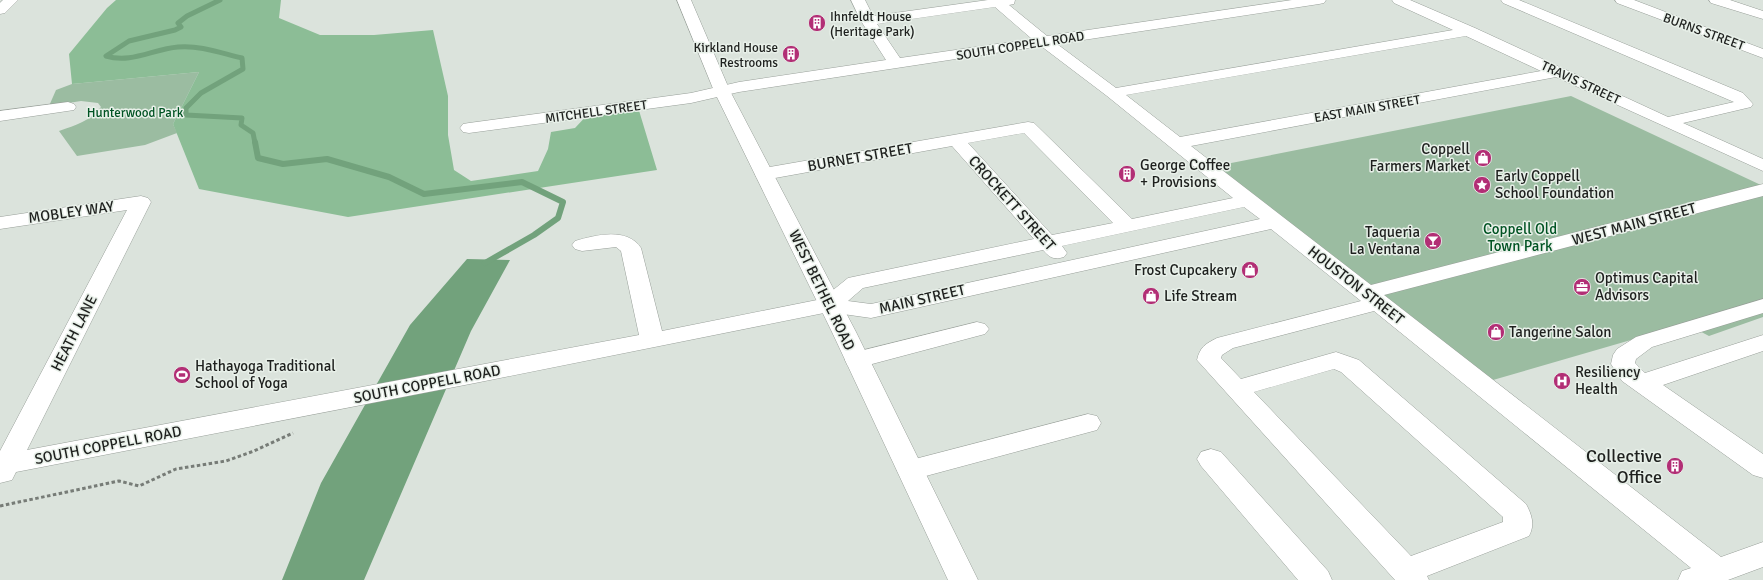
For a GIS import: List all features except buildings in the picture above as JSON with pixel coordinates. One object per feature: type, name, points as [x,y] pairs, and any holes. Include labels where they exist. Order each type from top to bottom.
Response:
[{"type":"street","points":[[0,10],[11,0]]},
{"type":"street","name":"WEST BETHEL ROAD","points":[[684,0],[722,91],[857,360],[963,580]]},
{"type":"street","points":[[858,0],[868,21],[896,64]]},
{"type":"street","points":[[868,21],[996,1],[1016,0]]},
{"type":"street","name":"SOUTH COPPELL ROAD","points":[[722,91],[1319,0]]},
{"type":"street","name":"TRAVIS STREET","points":[[1399,0],[1470,31],[1763,166]]},
{"type":"street","points":[[1508,0],[1737,96],[1745,104],[1667,122]]},
{"type":"street","name":"BURNS STREET","points":[[1622,0],[1763,54]]},
{"type":"street","name":"BURNS STREET","points":[[1652,0],[1719,23]]},
{"type":"street","points":[[1716,0],[1763,15]]},
{"type":"street","name":"HOUSTON STREET","points":[[996,1],[1044,41],[1113,93],[1373,298],[1705,576]]},
{"type":"street","points":[[1113,93],[1470,31]]},
{"type":"street","name":"EAST MAIN STREET","points":[[1176,143],[1559,72]]},
{"type":"street","name":"MITCHELL STREET","points":[[469,128],[691,98],[722,91]]},
{"type":"street","points":[[0,116],[68,107]]},
{"type":"street","name":"BURNET STREET","points":[[764,174],[1028,127],[1128,226]]},
{"type":"street","name":"CROCKETT STREET","points":[[956,140],[1068,266]]},
{"type":"street","name":"WEST MAIN STREET","points":[[1236,389],[1209,360],[1211,351],[1225,343],[1373,298],[1763,190]]},
{"type":"street","name":"MAIN STREET","points":[[829,304],[856,283],[1249,200]]},
{"type":"street","name":"MOBLEY WAY","points":[[0,223],[141,202]]},
{"type":"street","name":"HEATH LANE","points":[[2,469],[141,202]]},
{"type":"street","name":"MAIN STREET","points":[[829,304],[871,311],[1068,266],[1275,222]]},
{"type":"street","points":[[582,245],[620,240],[631,248],[652,340]]},
{"type":"street","name":"SOUTH COPPELL ROAD","points":[[2,469],[829,304]]},
{"type":"street","points":[[1763,306],[1644,342],[1625,355],[1624,364],[1631,375],[1763,468]]},
{"type":"street","points":[[857,360],[978,329]]},
{"type":"street","points":[[1642,382],[1763,343]]},
{"type":"street","points":[[1336,360],[1350,366],[1516,512],[1519,528],[1410,575],[1236,389],[1336,360]]},
{"type":"street","points":[[911,470],[1088,423]]},
{"type":"street","points":[[1210,459],[1317,580]]},
{"type":"street","points":[[1705,576],[1763,554]]},
{"type":"path","points":[[0,506],[118,481],[139,486],[176,469],[226,461],[254,451],[298,431]]},
{"type":"green space","name":"Hunterwood Park","points":[[199,72],[173,124],[177,133],[145,145],[77,156],[59,131],[87,119],[101,107],[98,103],[81,101],[49,106],[56,90],[72,84]]},
{"type":"green space","name":"Coppell Old Town Park","points":[[1571,96],[1763,186],[1763,317],[1709,336],[1686,324],[1493,380],[1216,166]]},
{"type":"shaded area","points":[[116,0],[281,0],[279,18],[320,35],[374,35],[433,30],[448,96],[448,135],[454,170],[471,181],[538,171],[548,149],[551,132],[575,128],[591,111],[637,104],[657,170],[348,217],[199,189],[173,124],[199,72],[72,84],[69,54],[107,8]]},
{"type":"shaded area","points":[[467,259],[510,260],[471,331],[364,580],[282,580],[321,483],[410,325]]},
{"type":"waterway","points":[[220,0],[187,16],[178,23],[181,27],[175,30],[129,41],[106,56],[124,58],[169,48],[194,47],[242,58],[243,69],[201,93],[186,108],[186,115],[242,118],[241,125],[253,133],[255,143]]},
{"type":"waterway","points":[[255,142],[258,158],[283,164],[327,159],[389,177],[424,194],[522,182],[563,202],[558,218],[534,235],[485,263]]},
{"type":"place","name":"Ihnfeldt House (Heritage Park)","points":[[817,23]]},
{"type":"place","name":"Kirkland House Restrooms","points":[[791,54]]},
{"type":"place","name":"Coppell Farmers Market","points":[[1483,158]]},
{"type":"place","name":"George Coffee + Provisions","points":[[1127,174]]},
{"type":"place","name":"Early Coppell School Foundation","points":[[1482,185]]},
{"type":"place","name":"Taqueria La Ventana","points":[[1433,241]]},
{"type":"place","name":"Frost Cupcakery","points":[[1250,270]]},
{"type":"place","name":"Optimus Capital Advisors","points":[[1582,287]]},
{"type":"place","name":"Life Stream","points":[[1151,296]]},
{"type":"place","name":"Tangerine Salon","points":[[1496,332]]},
{"type":"place","name":"Hathayoga Traditional School of Yoga","points":[[182,375]]},
{"type":"place","name":"Resiliency Health","points":[[1562,381]]},
{"type":"place","name":"Collective Office","points":[[1675,466]]}]
